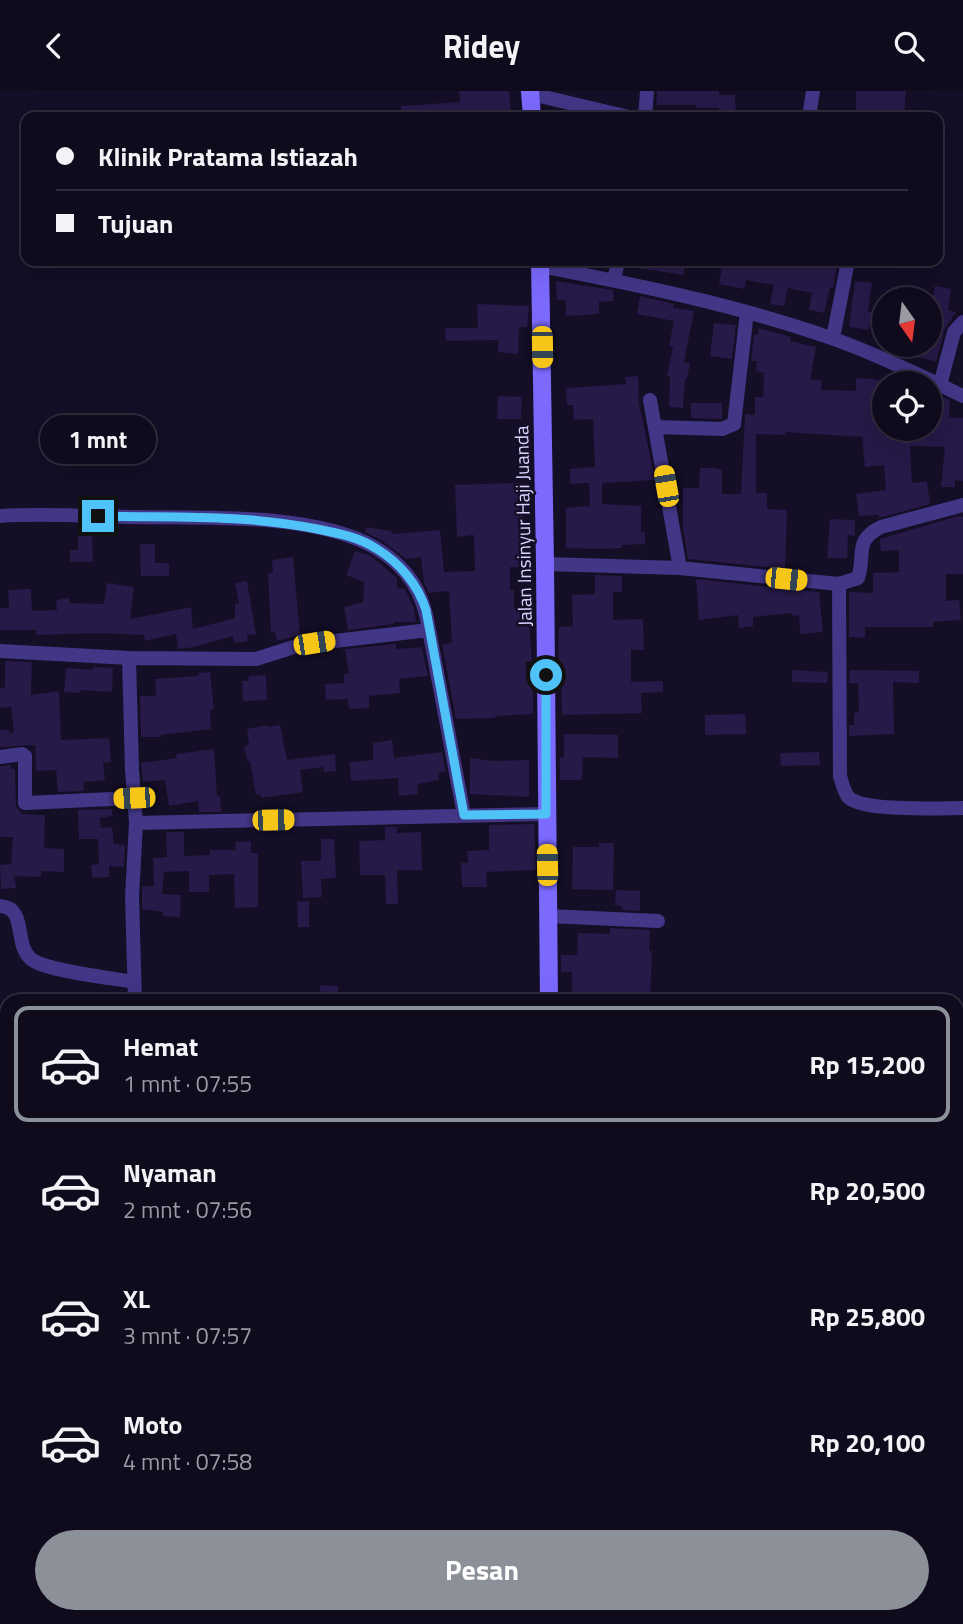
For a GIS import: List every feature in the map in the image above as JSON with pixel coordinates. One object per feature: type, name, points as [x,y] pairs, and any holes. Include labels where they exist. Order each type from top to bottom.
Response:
[{"type":"main road","points":[[531,93],[532,112]]},
{"type":"main road","name":"Jalan Insinyur Haji Juanda","points":[[540,266],[548,994]]},
{"type":"street","points":[[645,112],[647,91]]},
{"type":"street","points":[[810,112],[813,91]]},
{"type":"street","points":[[531,93],[609,112]]},
{"type":"street","points":[[553,266],[747,312],[833,338],[908,371]]},
{"type":"street","points":[[614,280],[617,266]]},
{"type":"street","points":[[833,338],[847,266]]},
{"type":"street","points":[[656,427],[722,429],[734,424],[747,312]]},
{"type":"street","points":[[942,377],[954,332],[963,322]]},
{"type":"street","points":[[942,386],[963,396]]},
{"type":"street","points":[[650,400],[680,568]]},
{"type":"street","points":[[545,564],[680,568],[839,584],[858,578],[860,549],[864,538],[870,532],[963,505]]},
{"type":"street","points":[[0,516],[221,518],[289,523],[357,539],[378,549],[396,564],[421,593],[464,815]]},
{"type":"street","points":[[839,584],[840,776],[845,791],[849,798],[868,806],[963,808]]},
{"type":"street","points":[[0,651],[129,659],[256,659],[300,645],[429,630]]},
{"type":"street","points":[[129,659],[136,823],[132,898],[135,994]]},
{"type":"street","points":[[0,757],[22,754],[25,756],[24,803],[134,798]]},
{"type":"street","points":[[136,823],[546,814]]},
{"type":"street","points":[[0,906],[12,909],[17,916],[26,953],[40,964],[134,982]]},
{"type":"street","points":[[548,916],[658,921]]},
{"type":"building","points":[[459,91],[509,91],[511,112],[402,112],[401,106],[460,102]]},
{"type":"building","points":[[657,91],[719,91],[719,95],[735,95],[736,112],[719,112],[719,108],[696,108],[696,105],[656,105]]},
{"type":"building","points":[[856,91],[906,91],[904,112],[856,112]]},
{"type":"building","points":[[632,266],[685,266],[683,275]]},
{"type":"building","points":[[722,266],[837,266],[824,313],[809,310],[812,293],[788,288],[784,306],[770,304],[774,285],[746,280],[744,289],[719,284]]},
{"type":"building","points":[[556,281],[613,290],[614,301],[599,302],[599,314],[566,316],[566,300],[557,300]]},
{"type":"building","points":[[855,281],[872,283],[868,312],[872,312],[869,330],[849,327]]},
{"type":"building","points":[[942,287],[951,289],[948,310],[956,312],[945,329],[942,340]]},
{"type":"building","points":[[640,296],[674,304],[673,308],[694,311],[684,362],[690,363],[685,379],[683,408],[669,407],[670,376],[667,376],[673,347],[669,346],[674,321],[637,314]]},
{"type":"building","points":[[477,304],[529,306],[527,327],[519,327],[518,354],[498,352],[498,340],[446,341],[445,328],[478,328]]},
{"type":"building","points":[[714,323],[736,325],[732,359],[710,356]]},
{"type":"building","points":[[759,328],[791,337],[790,341],[816,347],[810,380],[822,380],[821,390],[856,391],[856,378],[872,379],[872,441],[942,441],[942,397],[950,400],[949,417],[963,418],[963,481],[955,480],[955,487],[941,487],[945,447],[910,446],[912,483],[927,481],[930,504],[879,518],[879,515],[859,516],[856,494],[886,490],[884,465],[865,467],[862,437],[786,432],[786,435],[756,434],[756,493],[767,493],[767,509],[787,510],[785,569],[688,559],[683,528],[683,488],[699,488],[700,468],[716,468],[722,470],[722,494],[741,494],[745,414],[755,415],[755,397],[763,397],[764,373],[756,371],[757,361],[751,361],[754,335],[758,335]]},
{"type":"building","points":[[919,357],[937,357],[936,362]]},
{"type":"building","points":[[638,376],[639,403],[655,480],[602,483],[602,504],[641,506],[641,532],[645,532],[645,544],[622,545],[622,548],[566,548],[566,508],[590,506],[589,483],[570,484],[570,469],[595,467],[593,419],[574,420],[573,405],[567,405],[566,388],[626,384],[625,377]]},
{"type":"building","points":[[498,396],[522,397],[521,419],[497,419]]},
{"type":"building","points":[[691,403],[722,403],[722,419],[691,418]]},
{"type":"building","points":[[530,483],[530,506],[523,506],[524,546],[519,546],[520,567],[510,567],[510,590],[514,590],[514,608],[524,607],[525,623],[529,623],[532,661],[525,662],[528,683],[533,683],[533,714],[456,719],[442,644],[452,643],[449,591],[429,593],[424,583],[421,557],[406,559],[381,540],[365,532],[366,527],[392,531],[391,534],[440,530],[444,572],[475,571],[474,535],[457,537],[455,485]]},
{"type":"building","points":[[958,516],[963,517],[963,574],[946,574],[946,601],[959,600],[961,620],[933,622],[933,627],[865,627],[865,638],[849,637],[849,592],[873,593],[873,573],[899,572],[899,550],[881,551],[880,539]]},
{"type":"building","points":[[830,519],[855,520],[855,536],[848,535],[847,558],[827,558]]},
{"type":"building","points":[[92,531],[93,562],[70,562],[70,550],[78,550],[78,532]]},
{"type":"building","points":[[140,544],[155,544],[155,563],[169,563],[169,576],[141,576]]},
{"type":"building","points":[[355,551],[371,556],[397,578],[397,588],[405,589],[414,608],[416,622],[394,622],[348,630],[344,607],[363,602],[364,582],[346,575]]},
{"type":"building","points":[[293,557],[300,635],[277,641],[275,632],[271,633],[268,573],[273,573],[272,560]]},
{"type":"building","points":[[595,575],[622,576],[622,592],[613,592],[613,620],[643,619],[644,650],[631,650],[631,682],[663,681],[663,692],[641,693],[642,713],[562,713],[561,670],[558,670],[559,627],[573,626],[572,595],[595,594]]},
{"type":"building","points":[[696,579],[819,592],[823,632],[800,634],[799,615],[793,616],[792,613],[753,617],[753,626],[739,628],[738,615],[699,620]]},
{"type":"building","points":[[247,581],[256,634],[247,635],[248,641],[234,643],[233,636],[178,649],[176,634],[145,641],[144,635],[36,635],[36,630],[0,630],[0,608],[9,608],[8,590],[31,589],[32,611],[57,610],[56,600],[69,598],[70,603],[104,604],[107,583],[134,587],[130,619],[191,607],[193,629],[235,618],[235,604],[239,604],[235,583]]},
{"type":"building","points":[[396,644],[396,649],[422,647],[428,676],[399,679],[400,693],[369,696],[369,708],[349,709],[348,699],[326,700],[325,684],[344,683],[344,674],[349,674],[345,649]]},
{"type":"building","points":[[5,661],[32,662],[31,695],[59,691],[61,740],[109,738],[111,762],[103,763],[105,780],[83,782],[84,791],[58,792],[56,770],[36,771],[35,745],[0,747],[0,730],[14,732],[11,707],[0,708],[0,688],[5,687]]},
{"type":"building","points":[[93,667],[113,668],[112,692],[64,692],[66,668],[93,670]]},
{"type":"building","points":[[792,670],[828,672],[827,683],[792,682]]},
{"type":"building","points":[[850,670],[919,671],[919,683],[893,682],[894,734],[849,736],[849,725],[854,725],[854,713],[859,712],[858,683],[849,683]]},
{"type":"building","points":[[210,672],[214,709],[210,710],[211,729],[161,737],[141,737],[140,696],[156,696],[155,679],[199,676],[198,673]]},
{"type":"building","points":[[266,675],[267,700],[243,701],[242,681],[249,681],[248,676]]},
{"type":"building","points":[[745,714],[746,734],[705,735],[705,715]]},
{"type":"building","points":[[280,725],[287,760],[335,754],[336,771],[324,772],[323,767],[300,770],[303,792],[261,798],[260,794],[256,795],[250,761],[248,762],[244,747],[249,745],[247,729]]},
{"type":"building","points":[[564,734],[618,735],[618,758],[583,757],[582,780],[560,780]]},
{"type":"building","points":[[392,740],[394,758],[442,752],[446,772],[438,773],[439,780],[417,784],[418,794],[399,796],[398,778],[351,781],[349,762],[373,760],[373,743]]},
{"type":"building","points":[[214,749],[217,797],[220,796],[221,812],[199,812],[198,801],[169,806],[165,780],[143,782],[141,763],[177,758],[176,754]]},
{"type":"building","points":[[819,752],[820,765],[781,766],[780,753]]},
{"type":"building","points":[[470,758],[494,761],[529,760],[529,797],[470,794]]},
{"type":"building","points":[[11,765],[11,769],[15,769],[16,807],[22,814],[45,815],[44,848],[64,849],[64,872],[41,871],[41,877],[14,876],[16,888],[1,889],[0,865],[11,864],[13,837],[0,837],[0,766]]},
{"type":"building","points":[[112,809],[112,816],[100,818],[101,828],[112,827],[114,844],[125,845],[124,867],[109,866],[109,877],[92,878],[91,865],[99,864],[98,839],[79,839],[78,810]]},
{"type":"building","points":[[534,824],[536,870],[486,872],[487,887],[462,887],[461,863],[468,863],[467,851],[489,850],[489,825]]},
{"type":"building","points":[[385,827],[397,827],[397,833],[421,832],[422,870],[397,870],[398,904],[386,904],[385,875],[360,875],[359,841],[385,840]]},
{"type":"building","points":[[166,832],[184,832],[184,856],[210,855],[210,850],[236,850],[235,842],[251,841],[251,853],[258,853],[258,907],[235,908],[234,874],[209,875],[209,892],[189,892],[189,871],[164,872],[162,894],[181,895],[180,917],[163,916],[163,912],[142,909],[142,886],[154,886],[153,858],[167,857]]},
{"type":"building","points":[[321,839],[334,839],[336,878],[321,879],[322,897],[303,898],[301,861],[321,861]]},
{"type":"building","points":[[599,843],[614,843],[613,890],[572,889],[573,847],[599,847]]},
{"type":"building","points":[[616,890],[640,891],[640,911],[622,910],[622,906],[615,905]]},
{"type":"building","points":[[309,901],[309,927],[298,927],[297,902]]},
{"type":"building","points":[[610,928],[650,930],[650,994],[572,994],[572,972],[561,972],[561,955],[577,955],[578,933],[610,934]]},
{"type":"building","points":[[320,985],[338,986],[338,994],[320,994]]},
{"type":"route","points":[[98,516],[221,518],[289,523],[357,539],[378,549],[396,564],[421,593],[464,815],[546,814],[546,675]]}]
